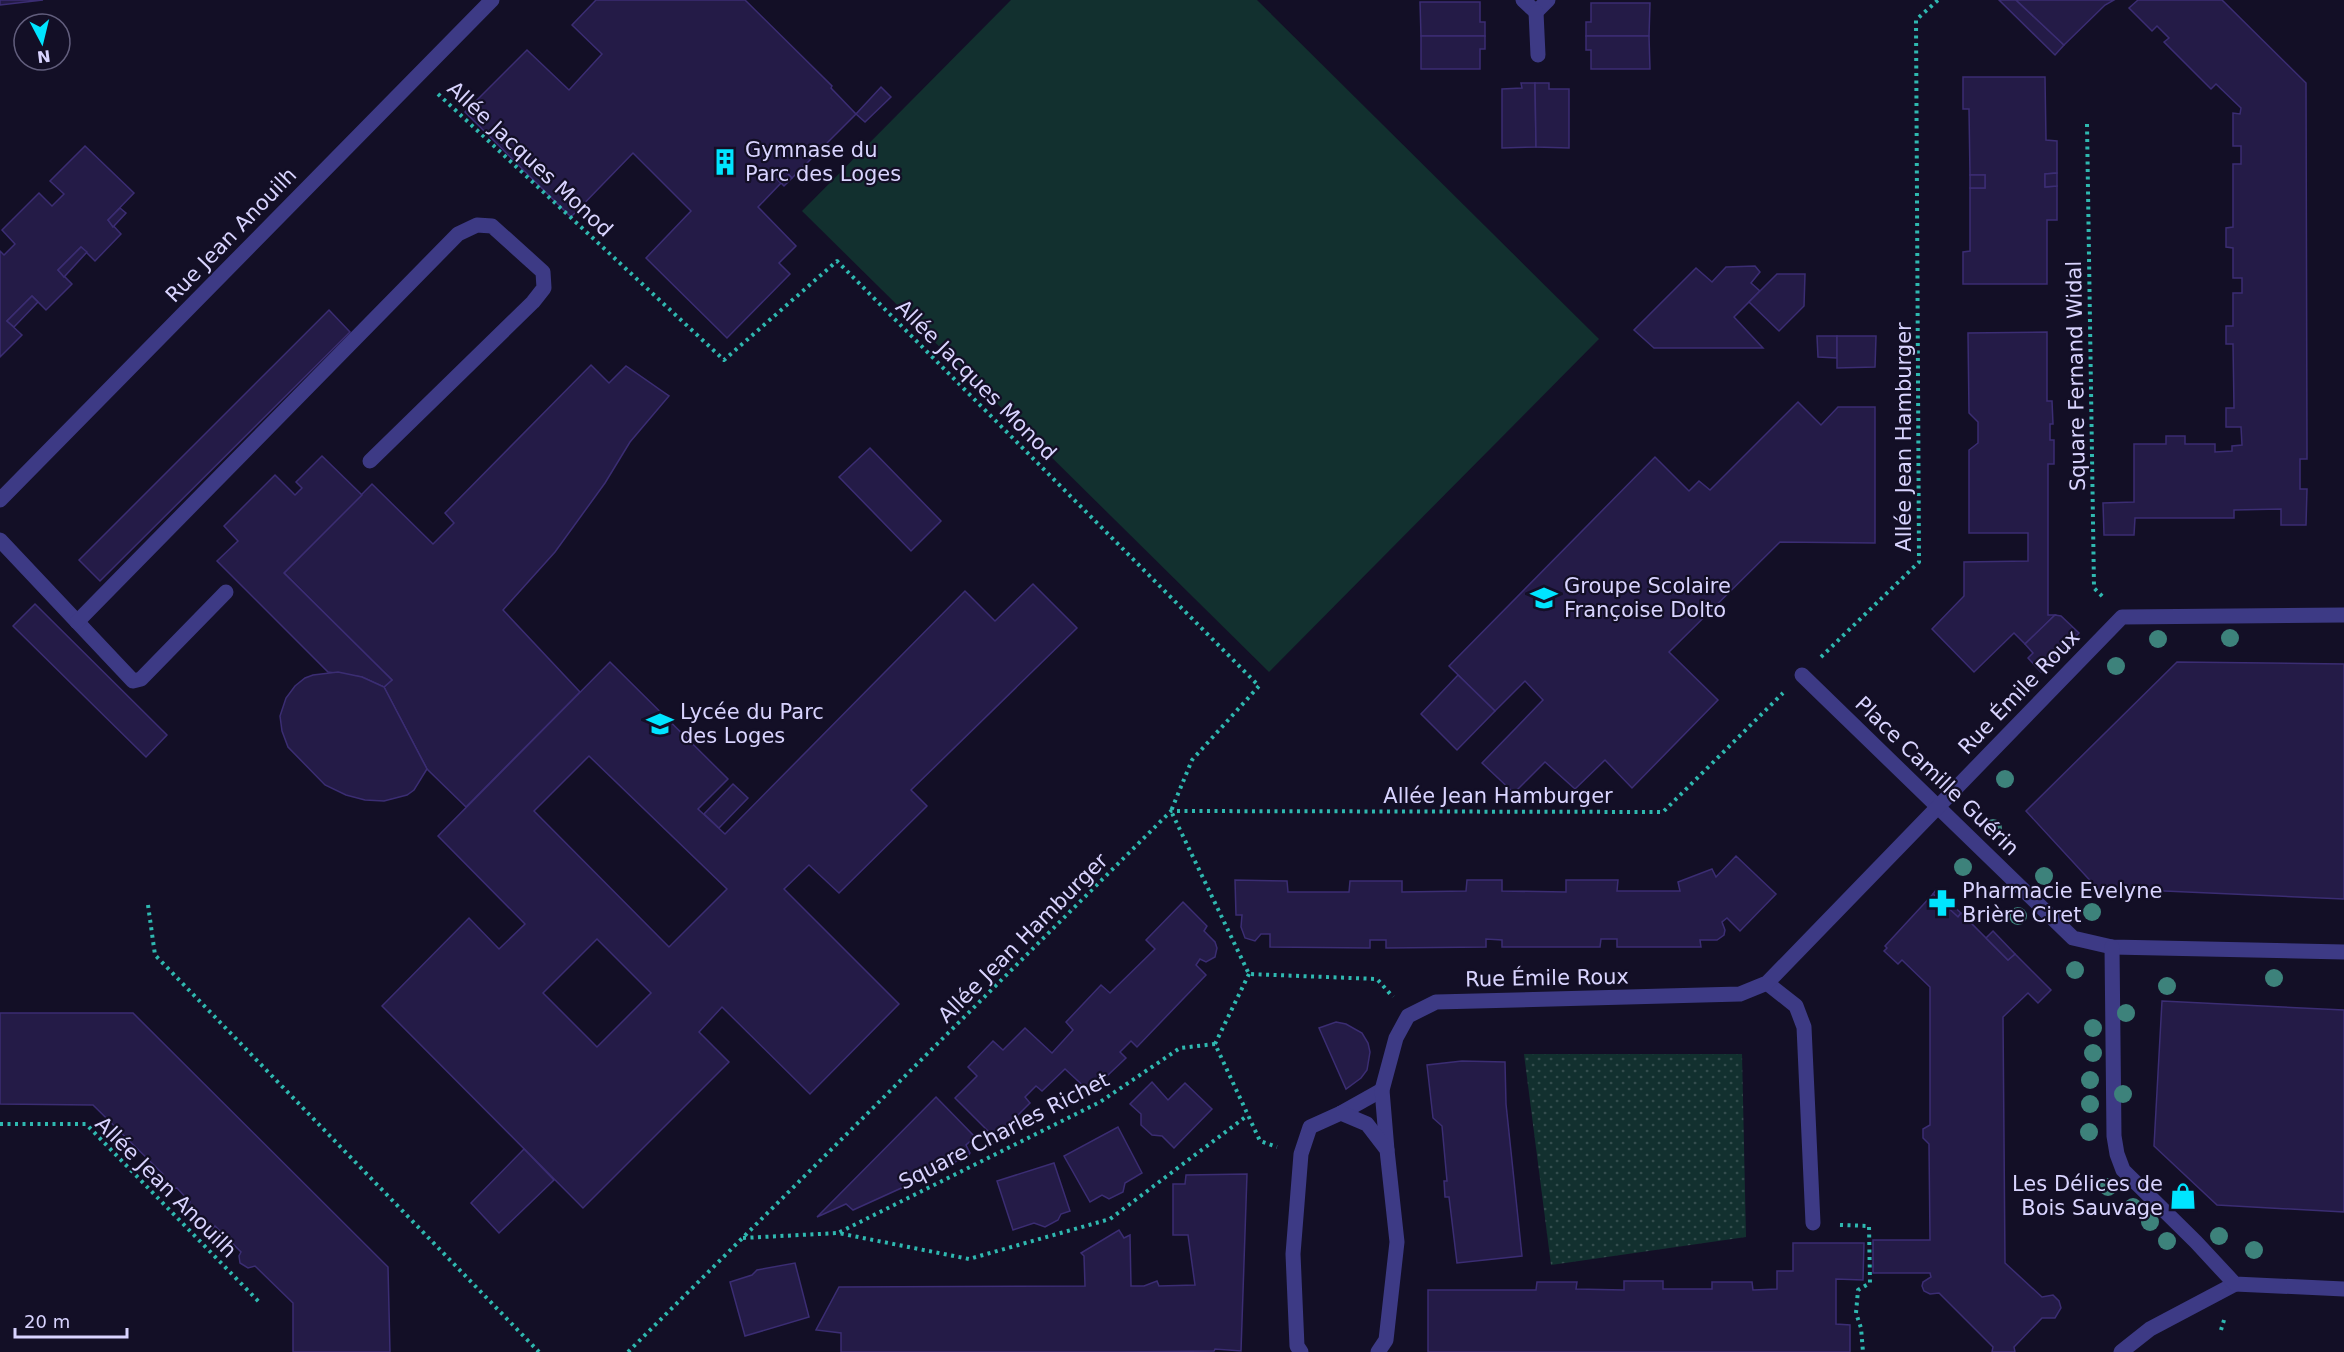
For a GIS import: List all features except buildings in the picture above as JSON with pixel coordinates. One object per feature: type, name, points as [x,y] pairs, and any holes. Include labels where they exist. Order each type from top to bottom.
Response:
[{"type":"street","name":"Rue Jean Anouilh","points":[[2,494],[237,261],[492,0]]},
{"type":"street","points":[[1523,0],[1536,12],[1538,55]]},
{"type":"street","points":[[1536,12],[1548,0]]},
{"type":"street","points":[[77,622],[458,234],[477,225],[492,226],[543,272],[544,288],[533,302],[370,460]]},
{"type":"street","points":[[0,540],[133,681],[141,679],[226,592]]},
{"type":"street","points":[[2122,617],[2344,615]]},
{"type":"street","name":"Rue Émile Roux","points":[[1408,1016],[1436,1002],[1740,994],[1767,983],[2122,617]]},
{"type":"street","name":"Place Camille Guérin","points":[[1802,675],[2073,938],[2112,947],[2344,952]]},
{"type":"street","points":[[2112,947],[2114,1136],[2117,1154],[2124,1170],[2235,1284]]},
{"type":"street","points":[[1767,983],[1796,1006],[1804,1027],[1812,1223]]},
{"type":"street","points":[[1378,1352],[1386,1340],[1397,1242],[1382,1090],[1396,1038],[1408,1016]]},
{"type":"street","points":[[1301,1352],[1298,1346],[1293,1254],[1300,1154],[1310,1127],[1382,1090]]},
{"type":"street","points":[[1341,1113],[1367,1124],[1387,1150]]},
{"type":"street","points":[[2121,1352],[2150,1329],[2235,1284],[2344,1290]]},
{"type":"path","name":"Allée Jean Hamburger","points":[[628,1352],[1171,811],[1663,812],[1919,562],[1916,20],[1938,0]]},
{"type":"path","name":"Allée Jacques Monod","points":[[417,75],[724,360],[837,261],[1259,687],[1192,760],[1171,811]]},
{"type":"path","name":"Square Fernand Widal","points":[[2087,124],[2094,588],[2122,617]]},
{"type":"path","points":[[1171,811],[1249,974]]},
{"type":"path","points":[[148,905],[155,956],[539,1352]]},
{"type":"path","points":[[1249,974],[1377,979],[1408,1016]]},
{"type":"path","points":[[1249,974],[1215,1044],[1260,1141],[1300,1154]]},
{"type":"path","name":"Square Charles Richet","points":[[838,1233],[1100,1102],[1180,1048],[1215,1044]]},
{"type":"path","name":"Square Charles Richet","points":[[743,1238],[838,1233],[969,1259],[1110,1219],[1248,1115]]},
{"type":"path","name":"Allée Jean Anouilh","points":[[0,1124],[86,1124],[261,1304]]},
{"type":"path","points":[[1812,1223],[1869,1226],[1870,1283],[1858,1290],[1856,1313],[1862,1328],[1863,1352]]},
{"type":"green space","points":[[1011,0],[1257,0],[1599,339],[1269,672],[802,211]]},
{"type":"green space","points":[[1524,1054],[1742,1054],[1746,1237],[1551,1265]]},
{"type":"place","name":"Gymnase du Parc des Loges","points":[[725,162]]},
{"type":"place","name":"Groupe Scolaire Françoise Dolto","points":[[1544,598]]},
{"type":"place","name":"Lycée du Parc des Loges","points":[[660,724]]},
{"type":"place","name":"Pharmacie Evelyne Brière Ciret","points":[[1942,903]]},
{"type":"place","name":"Les Délices de Bois Sauvage","points":[[2183,1196]]}]
